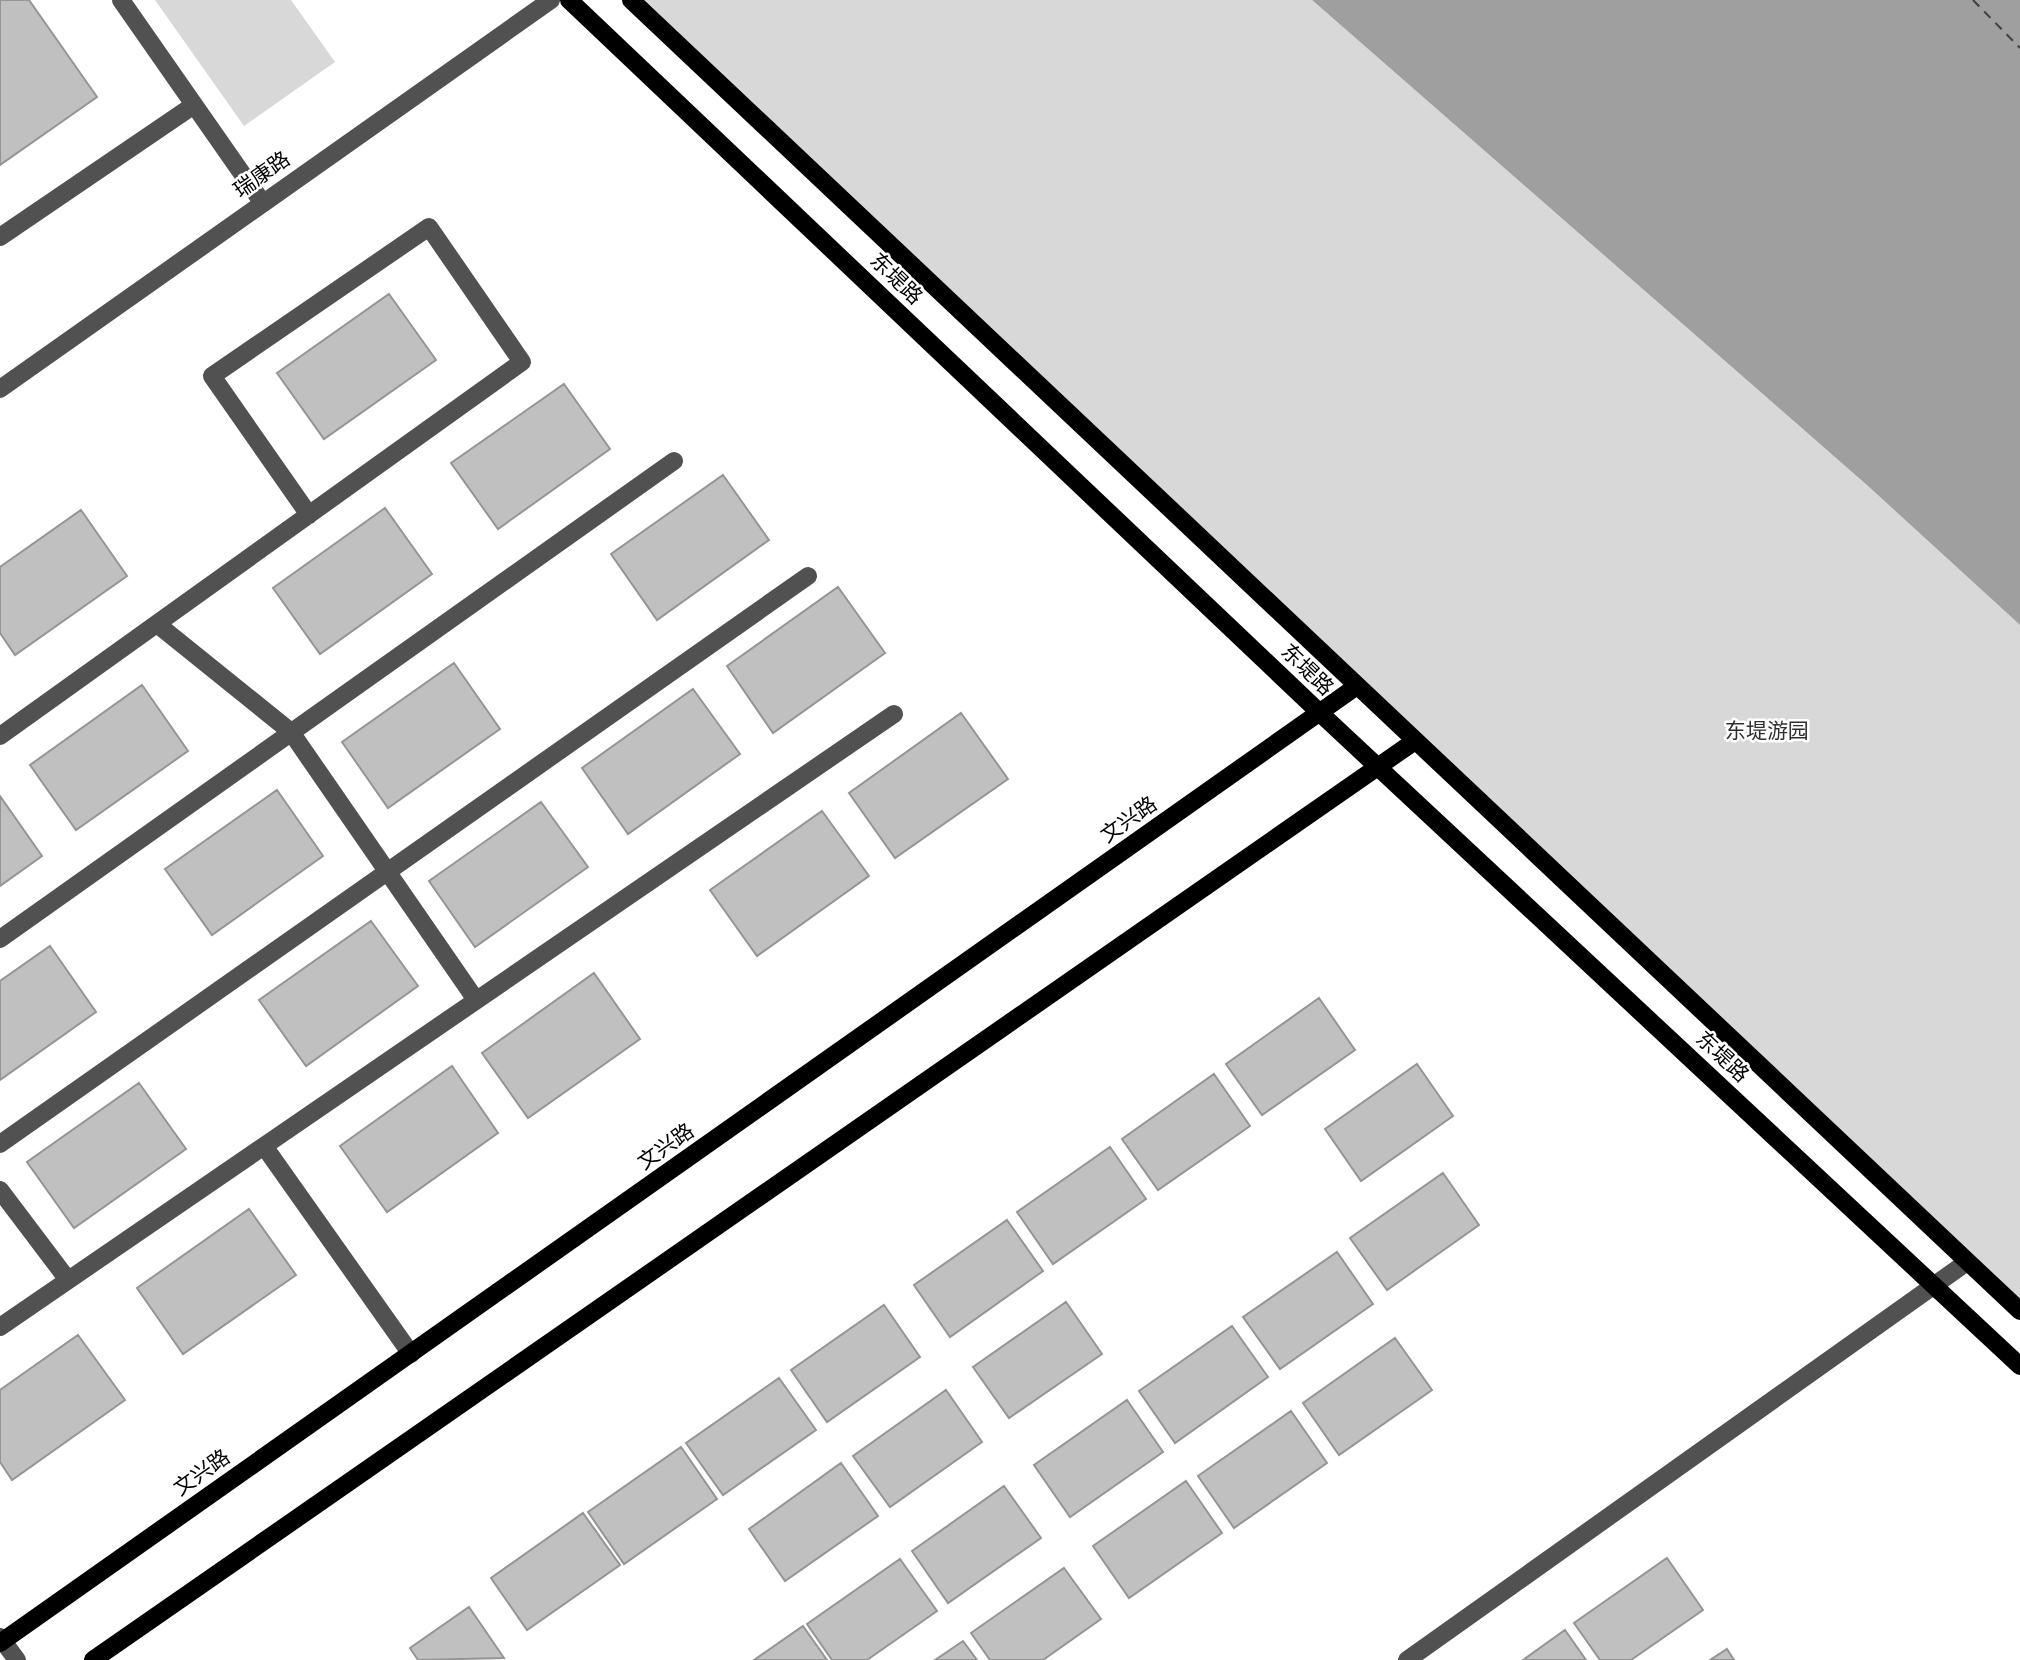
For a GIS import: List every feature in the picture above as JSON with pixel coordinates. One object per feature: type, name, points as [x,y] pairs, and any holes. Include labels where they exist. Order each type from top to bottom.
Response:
[{"type":"main road","name":"东堤路","points":[[569,0],[1320,713],[2020,1366]]},
{"type":"main road","points":[[631,0],[2020,1311]]},
{"type":"main road","name":"文兴路","points":[[1,1640],[1357,686]]},
{"type":"main road","points":[[93,1660],[1415,741]]},
{"type":"street","points":[[121,0],[262,202]]},
{"type":"street","name":"瑞康路","points":[[0,389],[551,0]]},
{"type":"street","points":[[0,237],[194,105]]},
{"type":"street","points":[[0,736],[157,624],[309,515],[522,362],[429,227],[212,376],[309,515]]},
{"type":"street","points":[[0,939],[674,461]]},
{"type":"street","points":[[0,1144],[808,576]]},
{"type":"street","points":[[157,624],[291,732],[477,1000]]},
{"type":"street","points":[[0,1327],[894,714]]},
{"type":"street","points":[[264,1146],[411,1354]]},
{"type":"street","points":[[0,1190],[68,1280]]},
{"type":"street","points":[[1407,1660],[1968,1262]]},
{"type":"street","points":[[1,1640],[16,1660]]},
{"type":"green space","points":[[155,0],[291,0],[335,62],[244,126]]},
{"type":"green space","name":"东堤游园","points":[[631,0],[1312,0],[1868,486],[2020,625],[2020,1311]]},
{"type":"shaded area","points":[[1312,0],[2020,0],[2020,625],[1868,486]]},
{"type":"building","points":[[0,0],[29,0],[97,97],[0,165]]},
{"type":"building","points":[[389,294],[436,360],[324,439],[277,373]]},
{"type":"building","points":[[564,384],[610,449],[498,529],[451,463]]},
{"type":"building","points":[[723,475],[769,540],[657,620],[611,554]]},
{"type":"building","points":[[385,508],[432,574],[320,654],[273,588]]},
{"type":"building","points":[[81,510],[127,576],[15,655],[0,633],[0,567]]},
{"type":"building","points":[[838,587],[885,653],[773,733],[727,666]]},
{"type":"building","points":[[454,663],[500,729],[388,808],[342,742]]},
{"type":"building","points":[[142,685],[188,751],[76,830],[30,765]]},
{"type":"building","points":[[693,689],[740,754],[628,834],[582,768]]},
{"type":"building","points":[[961,713],[1008,779],[895,858],[849,793]]},
{"type":"building","points":[[277,790],[323,856],[212,935],[165,869]]},
{"type":"building","points":[[0,796],[42,856],[0,886]]},
{"type":"building","points":[[541,802],[588,867],[475,947],[429,881]]},
{"type":"building","points":[[822,811],[869,876],[757,956],[710,890]]},
{"type":"building","points":[[371,921],[418,986],[306,1066],[259,1000]]},
{"type":"building","points":[[50,946],[96,1012],[0,1080],[0,981]]},
{"type":"building","points":[[594,973],[640,1039],[528,1118],[482,1053]]},
{"type":"building","points":[[1319,998],[1355,1050],[1262,1115],[1226,1064]]},
{"type":"building","points":[[1417,1064],[1453,1116],[1361,1181],[1325,1129]]},
{"type":"building","points":[[452,1066],[498,1133],[387,1212],[340,1146]]},
{"type":"building","points":[[1214,1074],[1250,1126],[1158,1190],[1122,1139]]},
{"type":"building","points":[[139,1083],[186,1149],[74,1228],[27,1162]]},
{"type":"building","points":[[1110,1147],[1146,1199],[1053,1264],[1017,1212]]},
{"type":"building","points":[[1443,1173],[1479,1225],[1387,1290],[1350,1238]]},
{"type":"building","points":[[249,1209],[296,1275],[183,1354],[137,1288]]},
{"type":"building","points":[[1007,1220],[1043,1271],[950,1337],[914,1285]]},
{"type":"building","points":[[1337,1252],[1373,1304],[1280,1369],[1243,1317]]},
{"type":"building","points":[[1066,1302],[1102,1354],[1009,1418],[973,1367]]},
{"type":"building","points":[[884,1305],[920,1357],[827,1422],[791,1370]]},
{"type":"building","points":[[1232,1326],[1268,1377],[1175,1443],[1139,1391]]},
{"type":"building","points":[[78,1335],[125,1400],[12,1480],[0,1462],[0,1390]]},
{"type":"building","points":[[1395,1338],[1432,1390],[1339,1455],[1303,1403]]},
{"type":"building","points":[[779,1378],[816,1430],[723,1495],[686,1443]]},
{"type":"building","points":[[946,1390],[982,1442],[890,1507],[853,1456]]},
{"type":"building","points":[[1127,1400],[1163,1452],[1070,1517],[1034,1465]]},
{"type":"building","points":[[1291,1411],[1327,1463],[1234,1528],[1198,1476]]},
{"type":"building","points":[[681,1447],[717,1499],[624,1564],[588,1512]]},
{"type":"building","points":[[841,1463],[878,1516],[785,1581],[749,1529]]},
{"type":"building","points":[[1186,1481],[1222,1533],[1129,1598],[1093,1546]]},
{"type":"building","points":[[1004,1486],[1041,1538],[948,1603],[912,1551]]},
{"type":"building","points":[[583,1513],[620,1565],[527,1630],[491,1578]]},
{"type":"building","points":[[1667,1558],[1703,1610],[1631,1660],[1600,1660],[1574,1623]]},
{"type":"building","points":[[900,1559],[937,1611],[867,1660],[832,1660],[807,1624]]},
{"type":"building","points":[[1064,1568],[1101,1619],[1043,1660],[990,1660],[971,1633]]},
{"type":"building","points":[[469,1607],[504,1658],[418,1660],[410,1648]]},
{"type":"building","points":[[803,1626],[827,1660],[754,1660]]},
{"type":"building","points":[[1565,1630],[1586,1660],[1523,1660]]},
{"type":"building","points":[[963,1641],[977,1660],[935,1660]]},
{"type":"building","points":[[1727,1649],[1734,1660],[1710,1660]]},
{"type":"ferry route","points":[[1973,0],[2020,48]]}]
